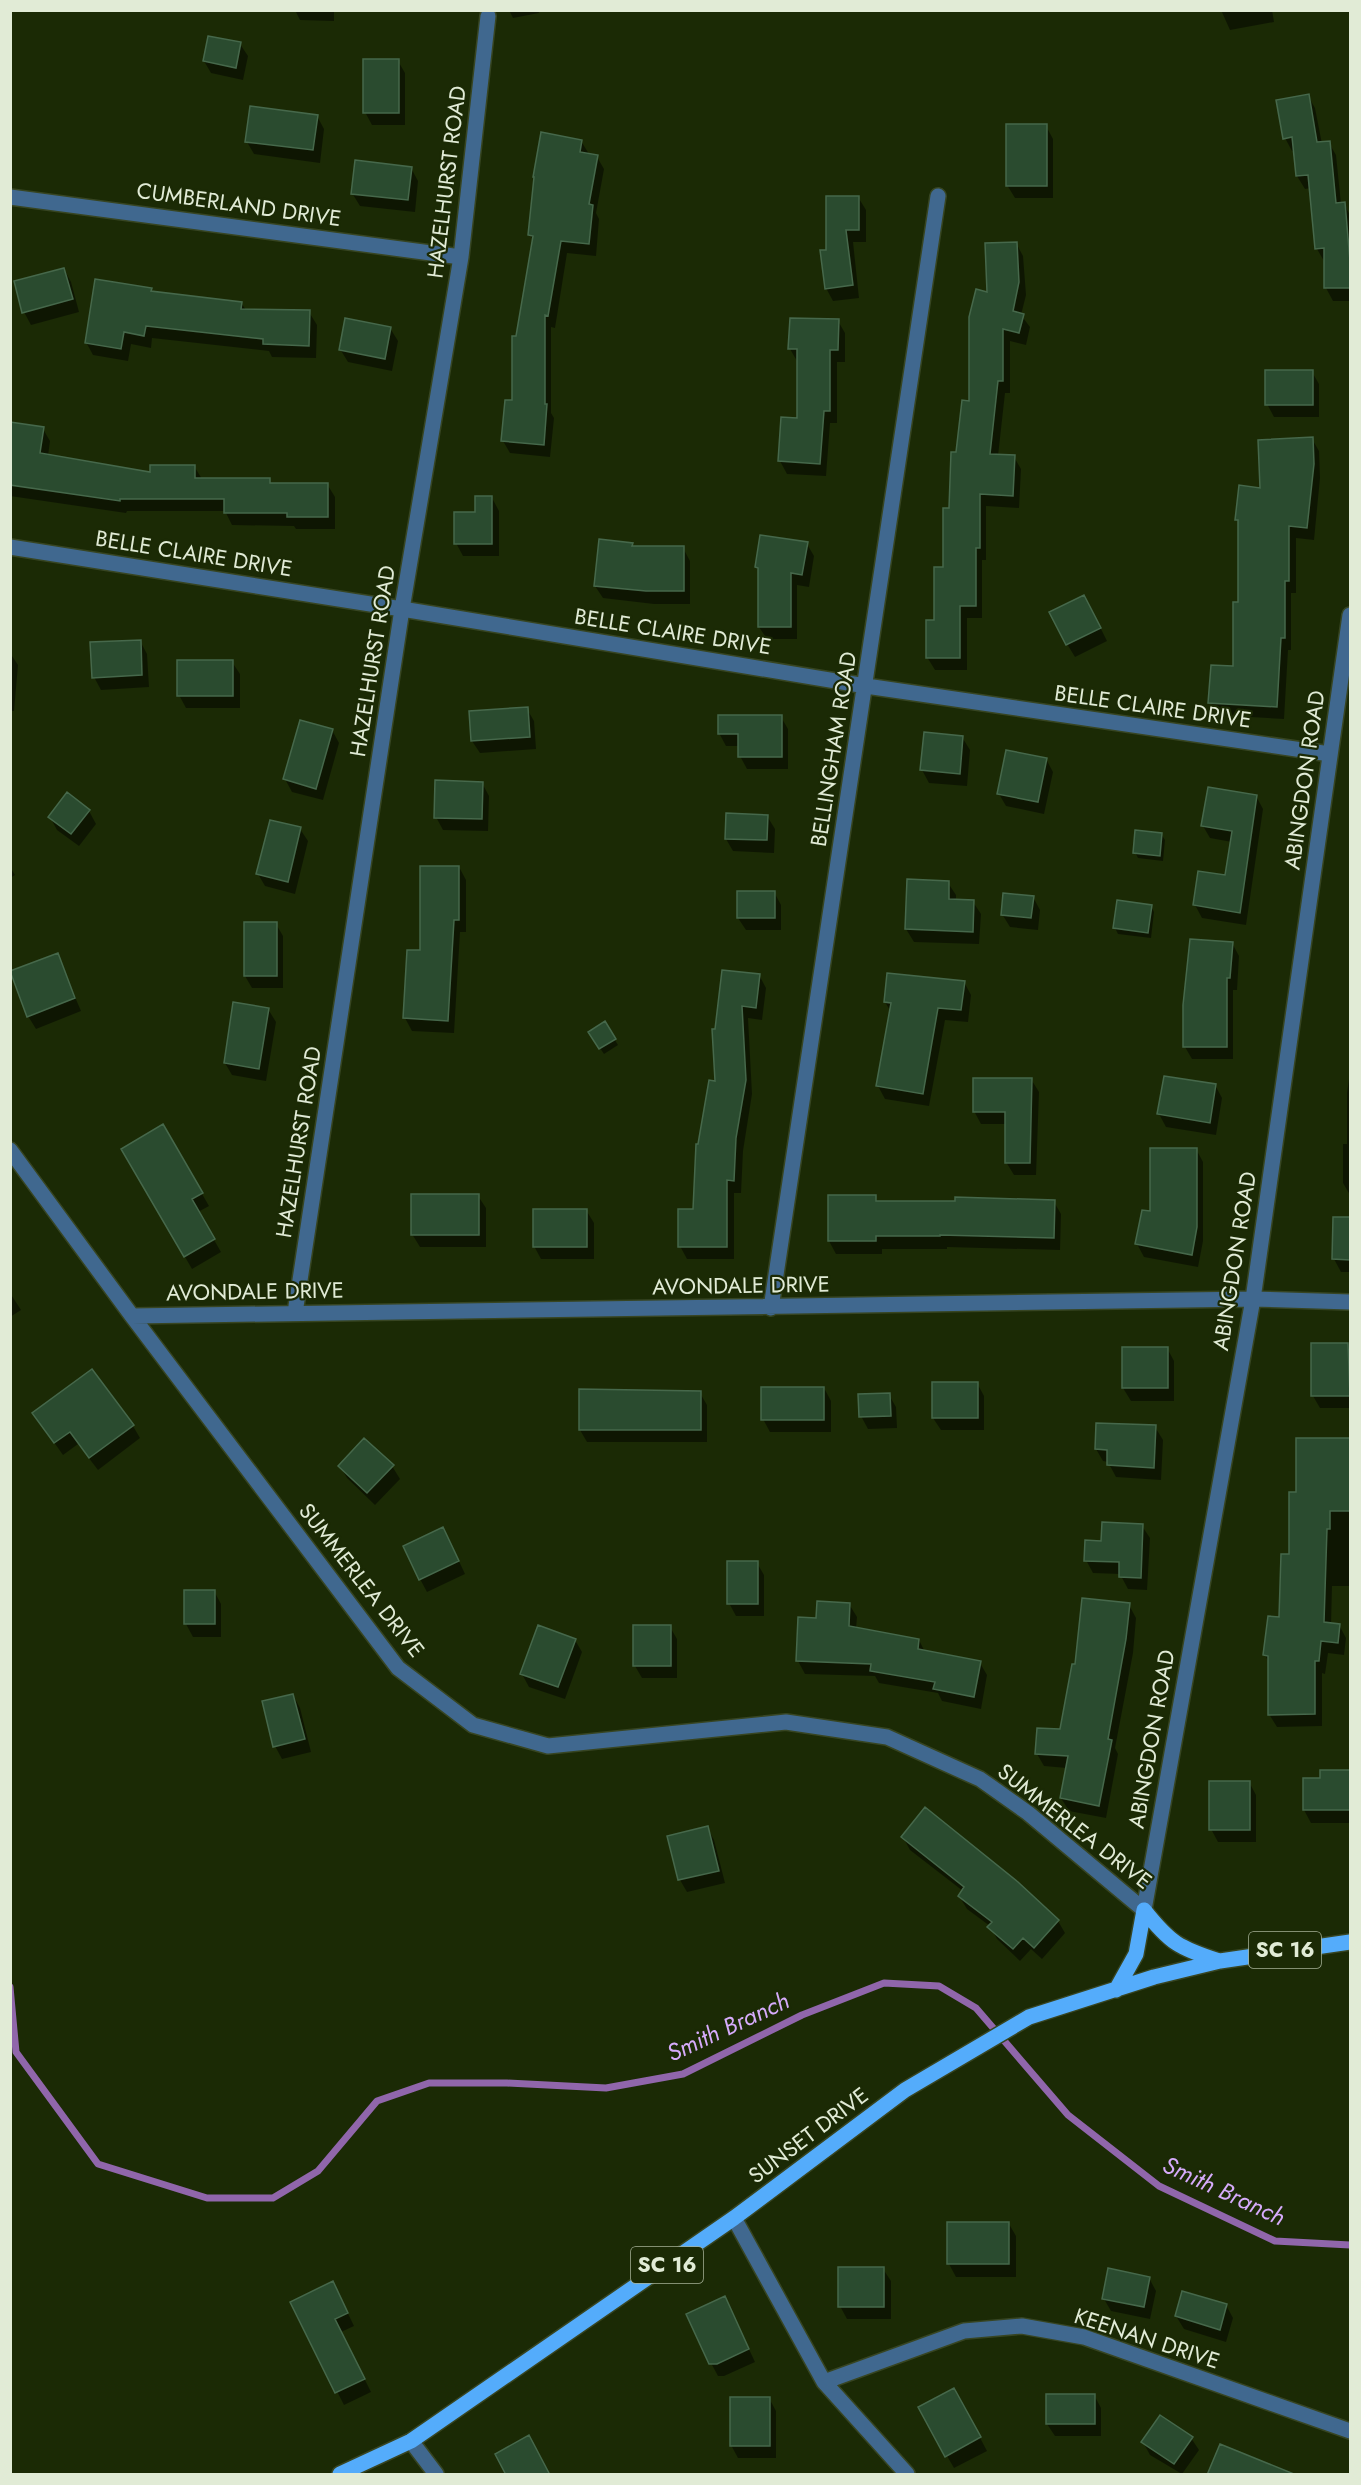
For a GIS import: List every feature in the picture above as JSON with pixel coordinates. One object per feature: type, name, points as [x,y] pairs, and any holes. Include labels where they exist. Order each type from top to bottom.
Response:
[{"type":"main road","points":[[1144,1910],[1162,1933],[1184,1949],[1220,1961]]},
{"type":"main road","points":[[1116,1989],[1136,1954],[1144,1910]]},
{"type":"main road","name":"SUNSET DRIVE","points":[[340,2475],[411,2441],[734,2218],[905,2090],[1029,2017],[1116,1989],[1220,1961],[1350,1942]]},
{"type":"street","name":"HAZELHURST ROAD","points":[[295,1313],[402,609],[461,257],[488,16]]},
{"type":"street","name":"CUMBERLAND DRIVE","points":[[10,196],[461,257]]},
{"type":"street","name":"BELLINGHAM ROAD","points":[[771,1308],[938,196]]},
{"type":"street","name":"BELLE CLAIRE DRIVE","points":[[10,548],[402,609],[866,686],[1330,754]]},
{"type":"street","name":"ABINGDON ROAD","points":[[1144,1910],[1253,1299],[1350,615]]},
{"type":"street","name":"SUMMERLEA DRIVE","points":[[10,1150],[132,1316],[398,1668],[473,1725],[548,1746],[786,1722],[887,1737],[980,1779],[1028,1813],[1144,1910]]},
{"type":"street","name":"AVONDALE DRIVE","points":[[132,1316],[1253,1299],[1350,1302]]},
{"type":"street","points":[[734,2218],[824,2382],[907,2475]]},
{"type":"street","name":"KEENAN DRIVE","points":[[824,2382],[964,2331],[1022,2326],[1083,2337],[1350,2431]]},
{"type":"street","points":[[411,2441],[436,2475]]},
{"type":"building","points":[[208,36],[241,42],[236,68],[203,61]]},
{"type":"building","points":[[363,59],[399,59],[399,113],[363,113]]},
{"type":"building","points":[[1309,94],[1317,142],[1330,141],[1336,203],[1345,202],[1350,288],[1324,288],[1324,248],[1315,249],[1308,175],[1296,176],[1292,137],[1283,139],[1276,100]]},
{"type":"building","points":[[250,106],[318,115],[313,150],[245,142]]},
{"type":"building","points":[[1006,124],[1047,124],[1047,186],[1006,186]]},
{"type":"building","points":[[541,132],[582,140],[580,152],[598,155],[589,204],[593,205],[589,244],[561,241],[548,316],[545,315],[545,404],[547,404],[544,445],[501,441],[505,400],[512,400],[512,336],[516,336],[533,236],[528,235],[533,177]]},
{"type":"building","points":[[355,160],[412,167],[408,200],[351,194]]},
{"type":"building","points":[[826,196],[859,196],[859,230],[846,230],[853,285],[825,289],[820,250],[826,250]]},
{"type":"building","points":[[1017,242],[1019,282],[1013,311],[1024,314],[1019,333],[1003,329],[1003,381],[998,381],[990,454],[1015,455],[1013,496],[980,494],[980,548],[976,548],[976,606],[960,606],[960,658],[926,658],[926,620],[934,620],[934,567],[943,567],[943,508],[949,508],[951,452],[956,452],[962,400],[969,401],[969,317],[976,289],[987,292],[985,243]]},
{"type":"building","points":[[64,268],[73,299],[22,313],[14,281]]},
{"type":"building","points":[[95,279],[152,288],[151,291],[242,302],[241,309],[310,310],[309,346],[263,344],[263,339],[146,326],[144,336],[124,332],[121,349],[85,343]]},
{"type":"building","points":[[345,318],[391,327],[385,359],[339,350]]},
{"type":"building","points":[[790,318],[839,319],[838,350],[830,350],[830,411],[824,411],[820,464],[778,461],[781,417],[797,418],[797,349],[788,349]]},
{"type":"building","points":[[1265,370],[1313,370],[1313,405],[1265,405]]},
{"type":"building","points":[[10,422],[44,427],[40,453],[150,472],[150,465],[195,465],[195,478],[270,478],[270,483],[328,483],[328,517],[287,517],[287,513],[224,513],[224,499],[120,499],[120,501],[10,485]]},
{"type":"building","points":[[1313,437],[1314,464],[1307,528],[1289,526],[1289,581],[1285,581],[1285,638],[1281,638],[1277,707],[1208,703],[1211,665],[1233,666],[1233,602],[1238,602],[1238,520],[1235,520],[1239,485],[1260,488],[1258,440]]},
{"type":"building","points":[[475,496],[492,496],[492,544],[454,544],[454,512],[475,512]]},
{"type":"building","points":[[760,535],[808,542],[802,575],[791,573],[791,627],[758,627],[758,568],[755,567]]},
{"type":"building","points":[[599,539],[633,543],[632,546],[684,546],[684,591],[646,591],[594,586]]},
{"type":"building","points":[[1084,595],[1101,628],[1066,645],[1049,612]]},
{"type":"building","points":[[141,640],[142,675],[92,678],[90,642]]},
{"type":"building","points":[[177,660],[233,660],[233,696],[177,696]]},
{"type":"building","points":[[528,707],[530,737],[471,741],[469,711]]},
{"type":"building","points":[[718,715],[782,715],[782,757],[738,757],[738,734],[718,734]]},
{"type":"building","points":[[300,720],[333,729],[316,789],[283,779]]},
{"type":"building","points":[[924,732],[963,736],[960,774],[920,770]]},
{"type":"building","points":[[1006,750],[1047,758],[1038,802],[997,794]]},
{"type":"building","points":[[435,780],[483,782],[482,819],[434,818]]},
{"type":"building","points":[[1208,787],[1257,795],[1240,913],[1193,905],[1198,871],[1225,875],[1232,831],[1201,826]]},
{"type":"building","points":[[67,792],[90,810],[71,834],[48,817]]},
{"type":"building","points":[[726,813],[768,815],[767,840],[725,839]]},
{"type":"building","points":[[270,820],[301,827],[288,882],[256,874]]},
{"type":"building","points":[[1135,830],[1162,833],[1160,856],[1133,853]]},
{"type":"building","points":[[420,866],[459,866],[459,920],[454,920],[448,1021],[403,1018],[407,950],[420,950]]},
{"type":"building","points":[[907,879],[949,881],[949,899],[974,900],[973,932],[905,929]]},
{"type":"building","points":[[737,891],[775,891],[775,918],[737,918]]},
{"type":"building","points":[[1003,893],[1034,896],[1031,918],[1001,915]]},
{"type":"building","points":[[1117,900],[1152,905],[1148,933],[1113,928]]},
{"type":"building","points":[[244,922],[277,922],[277,976],[244,976]]},
{"type":"building","points":[[1190,939],[1233,942],[1230,978],[1227,978],[1227,1047],[1183,1047],[1183,1005]]},
{"type":"building","points":[[58,953],[75,998],[27,1017],[10,971]]},
{"type":"building","points":[[722,970],[760,974],[756,1008],[742,1006],[746,1080],[736,1138],[734,1181],[727,1180],[727,1247],[678,1247],[678,1209],[693,1209],[696,1144],[698,1144],[709,1080],[715,1081],[712,1029],[715,1029]]},
{"type":"building","points":[[887,973],[965,981],[961,1010],[938,1008],[923,1094],[876,1086],[891,1003],[884,1002]]},
{"type":"building","points":[[233,1002],[269,1008],[259,1069],[224,1063]]},
{"type":"building","points":[[605,1021],[616,1039],[599,1049],[588,1032]]},
{"type":"building","points":[[1164,1076],[1216,1084],[1210,1123],[1157,1114]]},
{"type":"building","points":[[973,1078],[1032,1078],[1030,1163],[1005,1163],[1005,1112],[973,1112]]},
{"type":"building","points":[[163,1124],[203,1193],[192,1199],[215,1239],[184,1257],[121,1149]]},
{"type":"building","points":[[1150,1148],[1197,1148],[1197,1227],[1192,1255],[1135,1244],[1142,1210],[1150,1211]]},
{"type":"building","points":[[411,1194],[479,1194],[479,1235],[411,1235]]},
{"type":"building","points":[[828,1195],[876,1195],[876,1201],[955,1201],[955,1197],[1055,1200],[1054,1238],[940,1235],[876,1236],[876,1241],[828,1241]]},
{"type":"building","points":[[533,1209],[587,1209],[587,1247],[533,1247]]},
{"type":"building","points":[[1333,1217],[1350,1217],[1350,1260],[1332,1259]]},
{"type":"building","points":[[1311,1343],[1348,1343],[1350,1396],[1311,1396]]},
{"type":"building","points":[[1122,1347],[1168,1347],[1168,1388],[1122,1388]]},
{"type":"building","points":[[92,1369],[134,1425],[89,1458],[70,1432],[54,1443],[32,1413]]},
{"type":"building","points":[[932,1382],[978,1382],[978,1418],[932,1418]]},
{"type":"building","points":[[761,1387],[824,1387],[824,1420],[761,1420]]},
{"type":"building","points":[[579,1389],[701,1391],[701,1430],[579,1430]]},
{"type":"building","points":[[890,1393],[891,1416],[859,1417],[858,1394]]},
{"type":"building","points":[[1096,1423],[1156,1425],[1154,1468],[1107,1465],[1107,1450],[1095,1449]]},
{"type":"building","points":[[364,1438],[394,1465],[367,1493],[338,1466]]},
{"type":"building","points":[[1296,1438],[1350,1438],[1350,1511],[1330,1511],[1330,1529],[1327,1529],[1324,1622],[1340,1624],[1338,1643],[1321,1641],[1319,1661],[1315,1661],[1315,1714],[1268,1715],[1268,1656],[1263,1655],[1268,1616],[1279,1617],[1281,1554],[1289,1554],[1289,1492],[1296,1492]]},
{"type":"building","points":[[1102,1522],[1143,1524],[1141,1578],[1119,1577],[1119,1562],[1084,1561],[1085,1540],[1101,1541]]},
{"type":"building","points":[[443,1527],[459,1561],[419,1580],[403,1546]]},
{"type":"building","points":[[727,1561],[758,1561],[758,1604],[727,1604]]},
{"type":"building","points":[[184,1590],[215,1590],[215,1624],[184,1624]]},
{"type":"building","points":[[1082,1598],[1130,1603],[1126,1639],[1108,1739],[1112,1740],[1099,1806],[1060,1798],[1068,1756],[1035,1754],[1037,1728],[1060,1729],[1072,1664],[1075,1664]]},
{"type":"building","points":[[817,1601],[850,1603],[849,1626],[919,1639],[918,1649],[981,1661],[974,1697],[933,1689],[935,1682],[870,1671],[871,1664],[796,1661],[798,1617],[816,1618]]},
{"type":"building","points":[[538,1625],[576,1639],[558,1687],[520,1674]]},
{"type":"building","points":[[633,1625],[671,1625],[671,1666],[633,1666]]},
{"type":"building","points":[[293,1694],[305,1739],[273,1747],[262,1701]]},
{"type":"building","points":[[1320,1770],[1350,1770],[1350,1810],[1303,1810],[1303,1778],[1320,1778]]},
{"type":"building","points":[[1209,1781],[1250,1781],[1250,1830],[1209,1830]]},
{"type":"building","points":[[925,1807],[1018,1882],[1059,1920],[1034,1948],[1023,1938],[1013,1949],[987,1927],[992,1922],[958,1896],[964,1887],[901,1837]]},
{"type":"building","points":[[708,1826],[719,1871],[678,1880],[667,1836]]},
{"type":"building","points":[[947,2222],[1009,2222],[1009,2264],[947,2264]]},
{"type":"building","points":[[838,2267],[884,2267],[884,2307],[838,2307]]},
{"type":"building","points":[[1108,2268],[1150,2277],[1144,2307],[1102,2299]]},
{"type":"building","points":[[333,2281],[348,2313],[335,2319],[365,2379],[335,2393],[290,2302]]},
{"type":"building","points":[[1182,2291],[1227,2304],[1220,2330],[1175,2316]]},
{"type":"building","points":[[725,2296],[749,2349],[717,2364],[709,2364],[686,2314]]},
{"type":"building","points":[[954,2388],[981,2437],[945,2457],[918,2407]]},
{"type":"building","points":[[1046,2394],[1095,2394],[1095,2424],[1046,2424]]},
{"type":"building","points":[[730,2397],[770,2397],[770,2446],[730,2446]]},
{"type":"building","points":[[1160,2415],[1193,2437],[1174,2464],[1141,2442]]},
{"type":"building","points":[[529,2435],[550,2475],[506,2475],[495,2454]]},
{"type":"building","points":[[1220,2444],[1294,2474],[1294,2475],[1207,2475]]},
{"type":"waterway","name":"Smith Branch","points":[[10,1987],[16,2052],[98,2164],[207,2198],[273,2198],[318,2171],[377,2101],[429,2083],[507,2083],[606,2088],[683,2074],[802,2015],[884,1983],[939,1986],[976,2008],[1068,2115],[1159,2186],[1275,2241],[1350,2245]]}]
